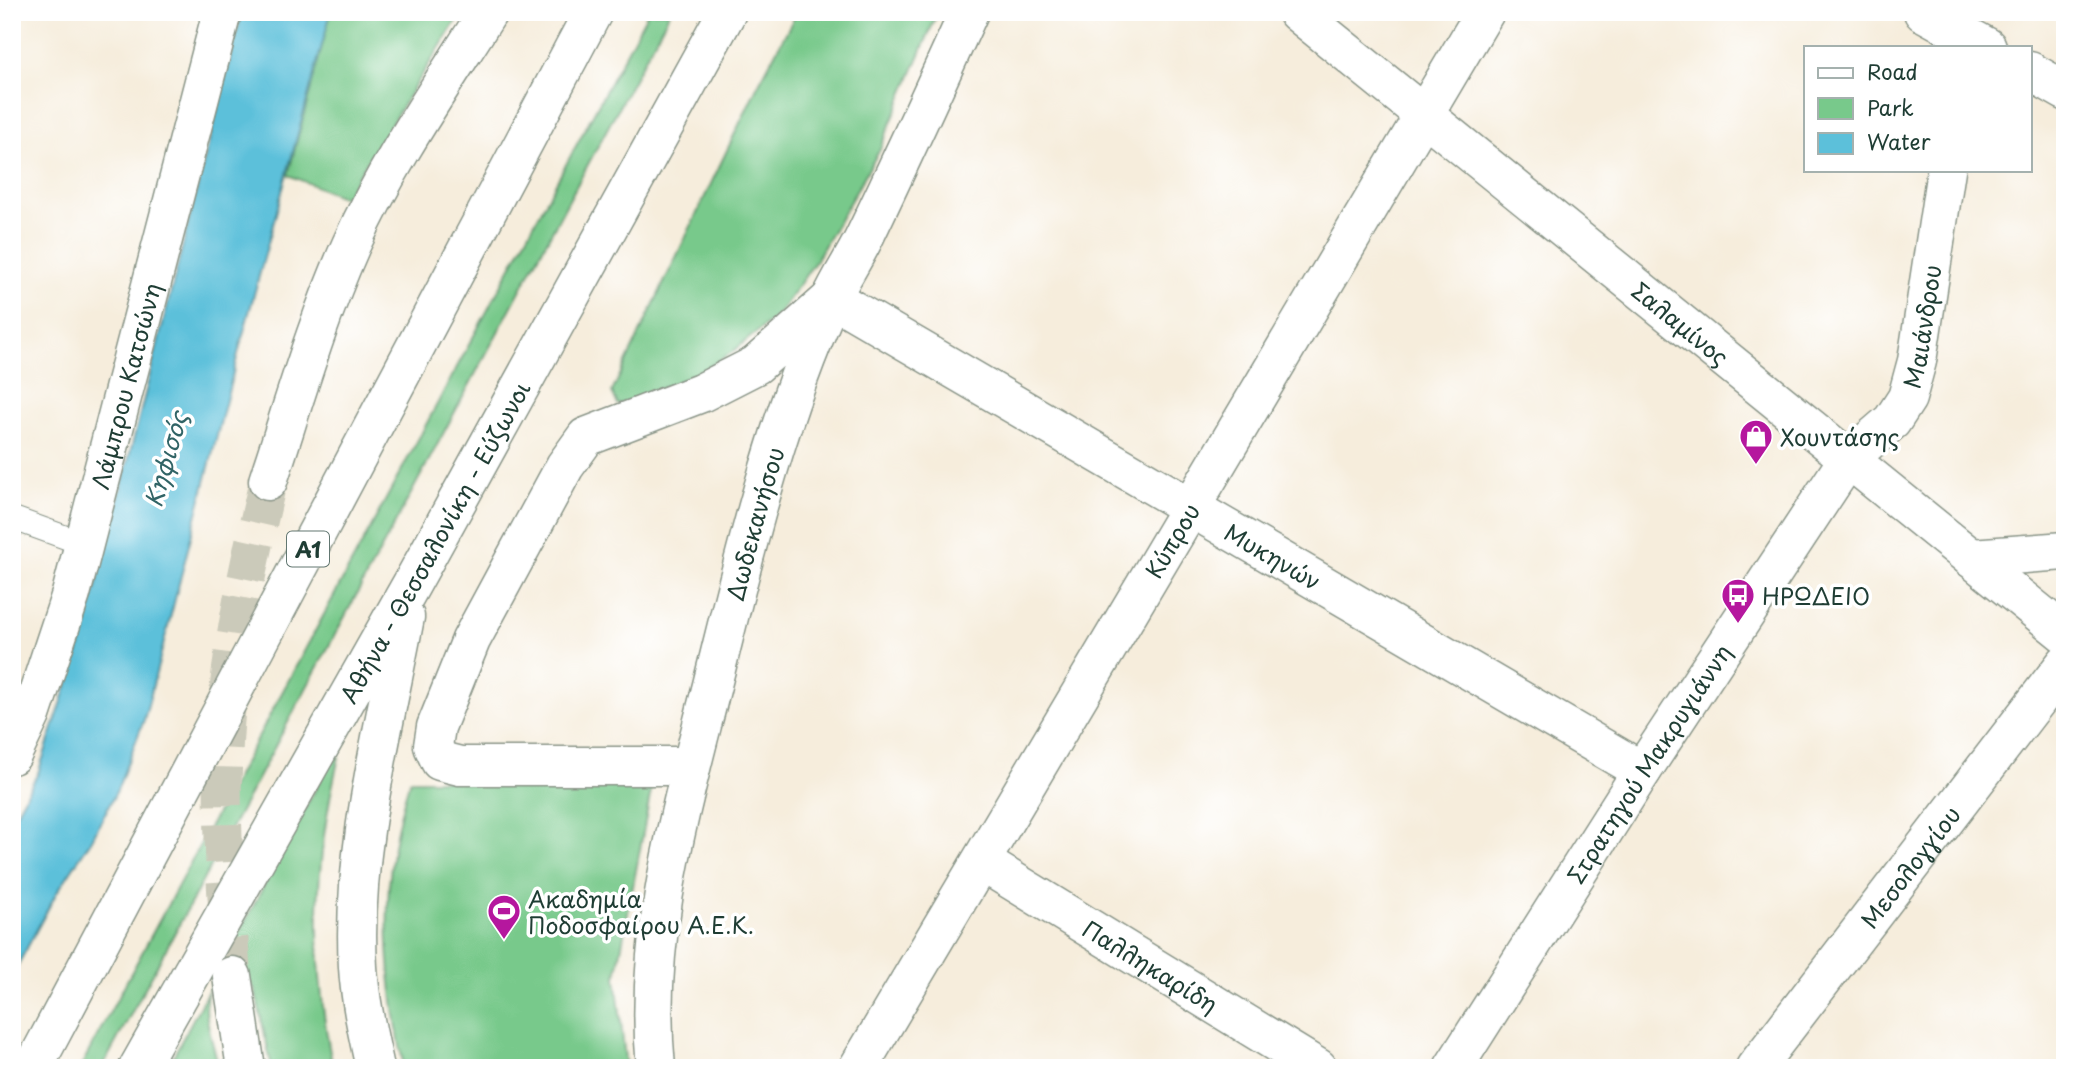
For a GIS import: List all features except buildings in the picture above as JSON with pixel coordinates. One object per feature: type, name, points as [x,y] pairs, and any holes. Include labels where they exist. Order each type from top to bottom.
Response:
[{"type":"main road","name":"Λάμπρου Κατσώνη","points":[[12,755],[31,715],[71,594],[222,12]]},
{"type":"main road","points":[[268,481],[317,330],[351,244],[397,155],[488,12]]},
{"type":"main road","name":"Α1","points":[[33,1068],[593,12]]},
{"type":"main road","name":"Αθήνα - Θεσσαλονίκη - Εύζωνοι","points":[[138,1068],[411,585],[727,12]]},
{"type":"main road","name":"Δωδεκανήσου","points":[[656,1068],[652,1029],[654,960],[662,895],[691,766],[747,549],[784,424],[832,298],[908,146],[969,12]]},
{"type":"main road","name":"Σαλαμίνος","points":[[1297,12],[2065,634]]},
{"type":"main road","name":"Κύπρου","points":[[858,1068],[982,862],[1188,508],[1485,12]]},
{"type":"main road","points":[[1923,12],[1972,36]]},
{"type":"main road","points":[[2032,72],[2065,91]]},
{"type":"main road","name":"Μαιάνδρου","points":[[1848,459],[1892,421],[1907,398],[1917,361],[1946,172]]},
{"type":"main road","points":[[691,766],[460,766],[440,761],[433,746],[436,726],[471,640],[565,466],[586,437],[701,393],[755,365],[832,298]]},
{"type":"main road","name":"Μυκηνών","points":[[832,298],[1642,771]]},
{"type":"main road","name":"Στρατηγού Μακρυγιάννη","points":[[1453,1068],[1642,771],[1848,459]]},
{"type":"main road","points":[[1971,558],[2065,551]]},
{"type":"main road","points":[[375,1068],[358,968],[358,909],[369,808],[411,585]]},
{"type":"main road","name":"Μεσολογγίου","points":[[1755,1068],[2065,664]]},
{"type":"main road","name":"Παλληκαρίδη","points":[[982,862],[1318,1068]]},
{"type":"main road","points":[[232,976],[246,1068]]},
{"type":"lane","points":[[12,518],[84,544]]},
{"type":"green space","points":[[331,12],[462,12],[344,198],[288,175]]},
{"type":"green space","points":[[648,12],[670,12],[102,1068],[80,1068]]},
{"type":"green space","points":[[797,12],[938,12],[879,151],[815,262],[778,315],[731,353],[695,375],[618,405],[612,392],[757,87]]},
{"type":"green space","points":[[333,756],[339,757],[324,836],[318,912],[321,989],[333,1068],[272,1068],[255,990],[250,982],[215,980],[211,986]]},
{"type":"green space","name":"Ακαδημία Ποδοσφαίρου Α.Ε.Κ.","points":[[410,780],[653,780],[616,977],[626,1068],[404,1068],[392,994],[388,923],[393,853]]},
{"type":"green space","points":[[209,989],[206,1010],[219,1068],[167,1068]]},
{"type":"water","name":"Κηφισός","points":[[242,12],[331,12],[240,346],[144,720],[117,790],[92,839],[56,894],[12,976],[12,820],[38,773],[83,638]]},
{"type":"tunnel","points":[[232,976],[223,820],[225,727],[236,634],[268,481]]},
{"type":"place","name":"Χουντάσης","points":[[1756,466]]},
{"type":"place","name":"ΗΡΩΔΕΙΟ","points":[[1738,625]]},
{"type":"place","name":"Ακαδημία Ποδοσφαίρου Α.Ε.Κ.","points":[[504,941]]}]
